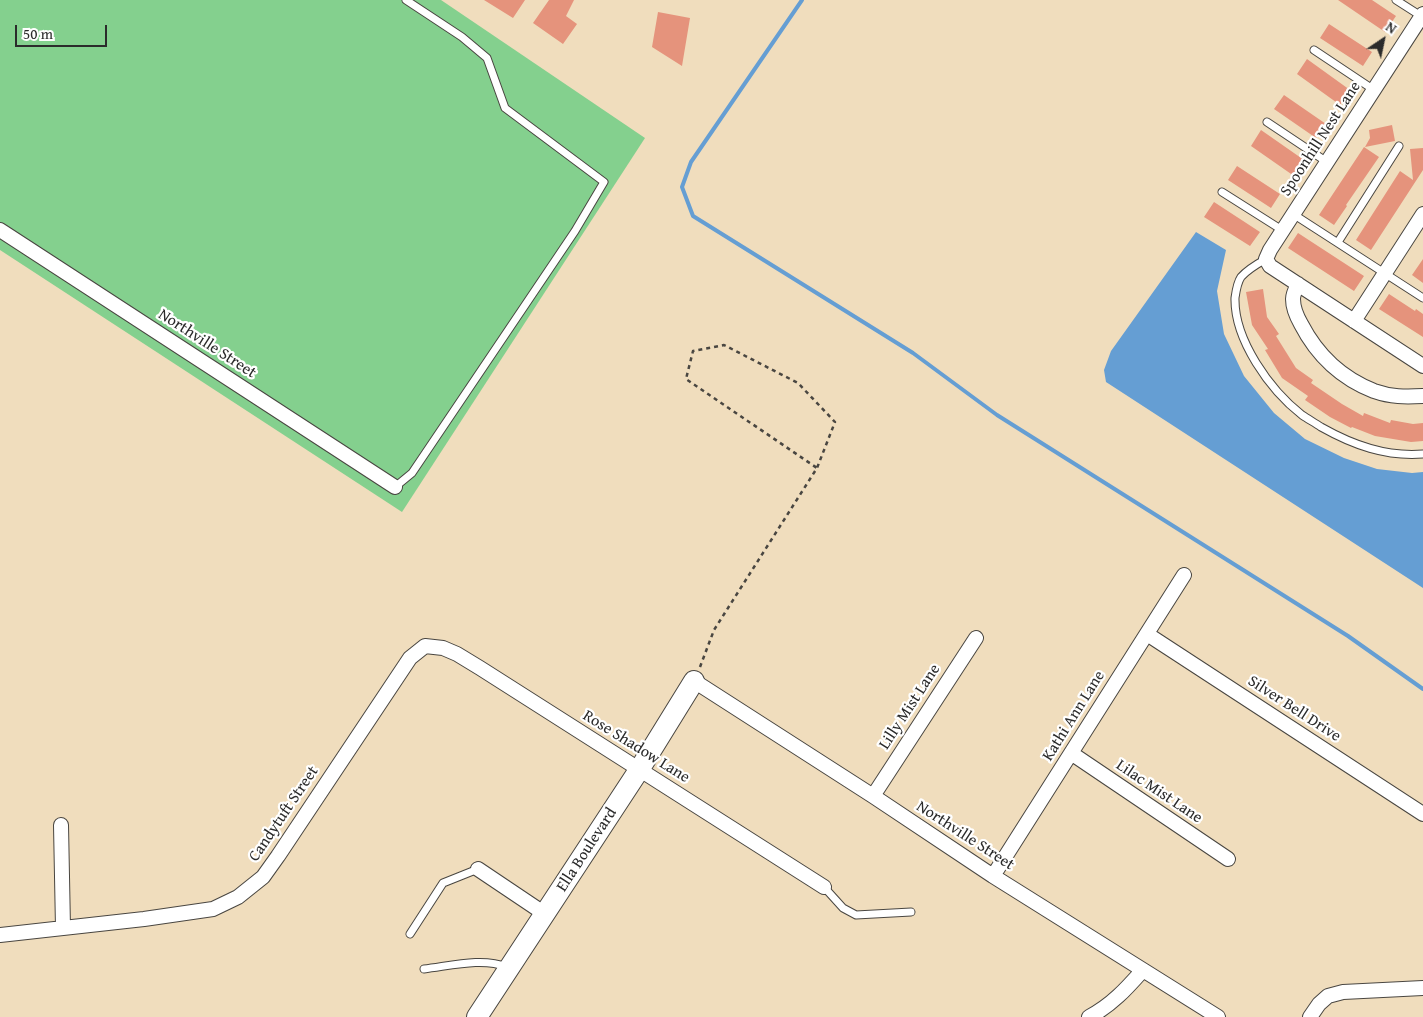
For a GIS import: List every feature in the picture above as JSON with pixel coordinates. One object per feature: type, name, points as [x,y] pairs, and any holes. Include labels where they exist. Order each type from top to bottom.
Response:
[{"type":"street","name":"Spoonhill Nest Lane","points":[[1266,259],[1282,230],[1422,15]]},
{"type":"street","points":[[1354,320],[1423,214]]},
{"type":"street","name":"Northville Street","points":[[0,230],[395,487]]},
{"type":"street","points":[[1266,259],[1270,266],[1423,366]]},
{"type":"street","points":[[1298,284],[1293,299],[1296,315],[1308,337],[1327,362],[1349,379],[1374,391],[1398,397],[1423,396]]},
{"type":"street","name":"Kathi Ann Lane","points":[[993,876],[1184,575]]},
{"type":"street","name":"Silver Bell Drive","points":[[1147,634],[1423,814]]},
{"type":"street","name":"Lilly Mist Lane","points":[[873,796],[976,638]]},
{"type":"street","name":"Rose Shadow Lane","points":[[425,646],[443,648],[457,654],[824,887]]},
{"type":"street","name":"Candytuft Street","points":[[0,935],[213,909],[238,897],[263,877],[410,658],[425,646]]},
{"type":"street","name":"Northville Street","points":[[694,682],[873,796],[993,876],[1218,1017]]},
{"type":"street","name":"Ella Boulevard","points":[[477,1017],[546,914],[694,682]]},
{"type":"street","name":"Lilac Mist Lane","points":[[1071,753],[1228,859]]},
{"type":"street","points":[[61,825],[63,928]]},
{"type":"street","points":[[478,869],[546,914]]},
{"type":"street","points":[[1089,1017],[1103,1009],[1121,994],[1143,970]]},
{"type":"street","points":[[1310,1017],[1319,1004],[1328,996],[1343,992],[1423,988]]},
{"type":"lane","points":[[395,487],[412,473],[575,231],[604,182],[505,108],[487,58],[462,37],[406,0]]},
{"type":"lane","points":[[1396,0],[1422,15]]},
{"type":"lane","points":[[1314,50],[1374,90]]},
{"type":"lane","points":[[1267,122],[1327,162]]},
{"type":"lane","points":[[1338,242],[1399,146]]},
{"type":"lane","points":[[1222,192],[1282,230]]},
{"type":"lane","points":[[1293,214],[1423,298]]},
{"type":"lane","points":[[1266,259],[1251,268],[1240,278],[1236,290],[1235,312],[1253,358],[1280,396],[1302,415],[1338,437],[1374,450],[1412,455],[1423,454]]},
{"type":"lane","points":[[410,934],[442,883],[478,869]]},
{"type":"lane","points":[[824,887],[843,908],[856,915],[911,912]]},
{"type":"lane","points":[[424,969],[484,962],[500,964],[509,968]]},
{"type":"path","points":[[694,682],[714,630],[817,468],[835,422],[798,383],[724,344],[693,351],[686,379],[817,468]]},
{"type":"green space","points":[[0,0],[441,0],[645,138],[402,512],[0,250]]},
{"type":"water","points":[[1196,232],[1226,250],[1217,291],[1224,334],[1244,376],[1274,413],[1305,439],[1344,458],[1377,469],[1412,473],[1423,472],[1423,588],[1106,382],[1104,370],[1111,351]]},
{"type":"building","points":[[484,0],[525,0],[513,18]]},
{"type":"building","points":[[549,0],[574,0],[566,16],[577,24],[563,44],[533,23]]},
{"type":"building","points":[[1338,0],[1372,0],[1396,16],[1385,32]]},
{"type":"building","points":[[658,12],[690,18],[682,66],[652,47]]},
{"type":"building","points":[[1329,24],[1372,52],[1363,66],[1320,38]]},
{"type":"building","points":[[1307,59],[1350,90],[1340,105],[1297,74]]},
{"type":"building","points":[[1284,95],[1326,124],[1316,138],[1274,109]]},
{"type":"building","points":[[1392,125],[1395,141],[1365,147],[1370,138],[1369,130]]},
{"type":"building","points":[[1261,130],[1304,160],[1294,176],[1251,146]]},
{"type":"building","points":[[1364,147],[1379,157],[1334,225],[1319,215]]},
{"type":"building","points":[[1423,148],[1423,170],[1371,250],[1356,240],[1400,171],[1413,180],[1410,149]]},
{"type":"building","points":[[1237,166],[1280,194],[1271,208],[1228,180]]},
{"type":"building","points":[[1214,202],[1260,232],[1250,246],[1204,217]]},
{"type":"building","points":[[1298,233],[1364,276],[1354,291],[1288,248]]},
{"type":"building","points":[[1423,259],[1423,283],[1412,275]]},
{"type":"building","points":[[1263,289],[1267,317],[1279,334],[1276,336],[1296,368],[1313,380],[1311,383],[1363,416],[1364,413],[1390,423],[1391,420],[1413,424],[1423,423],[1423,441],[1411,442],[1375,436],[1351,428],[1330,417],[1305,400],[1308,396],[1282,378],[1265,350],[1268,349],[1252,325],[1246,292]]},
{"type":"building","points":[[1389,294],[1423,314],[1423,337],[1379,309]]},
{"type":"waterway","points":[[802,0],[691,162],[682,187],[693,216],[913,353],[997,415],[1348,636],[1423,689]]}]
